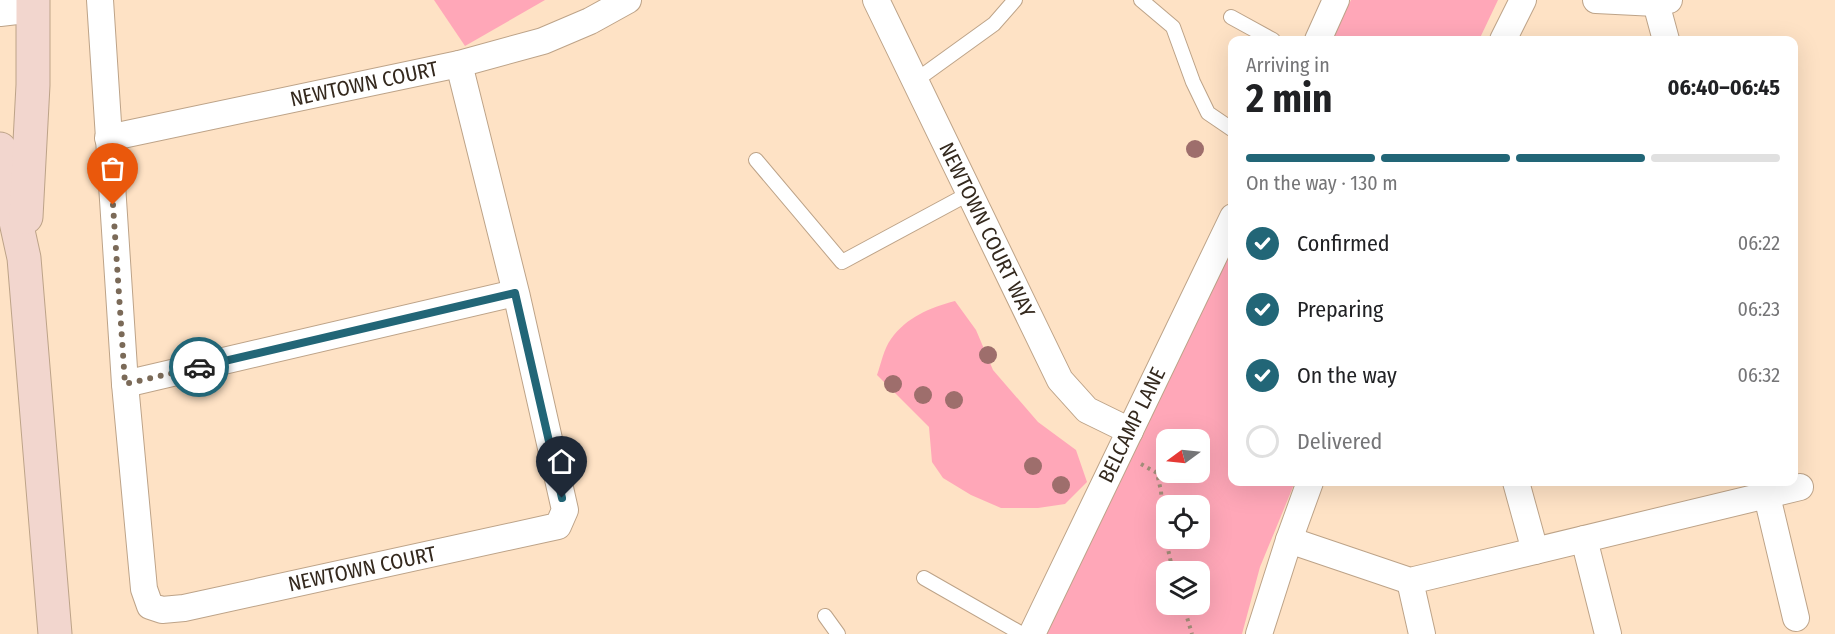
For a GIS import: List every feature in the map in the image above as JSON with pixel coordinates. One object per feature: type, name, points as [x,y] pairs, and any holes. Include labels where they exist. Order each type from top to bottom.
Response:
[{"type":"main road","points":[[34,4],[33,85],[24,258],[55,634]]},
{"type":"main road","points":[[0,149],[24,258]]},
{"type":"street","name":"NEWTOWN COURT","points":[[100,0],[108,138],[125,384],[144,589],[150,606],[162,610],[184,608],[558,526],[565,510],[459,64],[108,138]]},
{"type":"street","points":[[459,64],[543,41],[590,21],[628,0]]},
{"type":"street","name":"NEWTOWN COURT WAY","points":[[876,0],[1060,380],[1087,410],[1130,431]]},
{"type":"street","points":[[1320,36],[1336,0]]},
{"type":"street","points":[[1505,36],[1523,0]]},
{"type":"street","points":[[1596,0],[1663,2],[1666,36]]},
{"type":"street","points":[[0,13],[34,4]]},
{"type":"street","name":"BELCAMP LANE","points":[[1032,634],[1228,227]]},
{"type":"street","points":[[125,384],[515,293]]},
{"type":"street","points":[[1259,634],[1309,486]]},
{"type":"street","points":[[1517,486],[1535,550]]},
{"type":"street","points":[[1289,540],[1410,581],[1800,487]]},
{"type":"street","points":[[1767,496],[1796,618]]},
{"type":"street","points":[[1584,539],[1608,634]]},
{"type":"street","points":[[1410,581],[1422,634]]},
{"type":"lane","points":[[915,81],[994,24],[1015,0]]},
{"type":"lane","points":[[1141,0],[1173,27],[1193,82],[1208,113],[1228,127]]},
{"type":"lane","points":[[1231,17],[1266,36]]},
{"type":"lane","points":[[756,160],[842,262],[970,193]]},
{"type":"lane","points":[[924,578],[1022,634]]},
{"type":"lane","points":[[825,616],[838,634]]},
{"type":"path","points":[[1118,456],[1157,473],[1161,491],[1163,526],[1171,561]]},
{"type":"path","points":[[1186,615],[1192,634]]},
{"type":"shaded area","points":[[434,0],[545,0],[465,46]]},
{"type":"shaded area","points":[[1351,0],[1498,0],[1481,36],[1332,36]]},
{"type":"shaded area","points":[[1228,251],[1228,486],[1293,486],[1260,567],[1242,634],[1042,634]]},
{"type":"shaded area","points":[[955,301],[976,330],[993,370],[1038,422],[1076,450],[1087,482],[1065,504],[1038,508],[1001,508],[971,495],[943,478],[932,462],[929,427],[877,375],[885,351],[897,331],[911,319],[928,310]]},
{"type":"way so far","points":[[113,205],[125,384],[199,367]]},
{"type":"route","points":[[199,367],[515,293],[562,498]]}]
